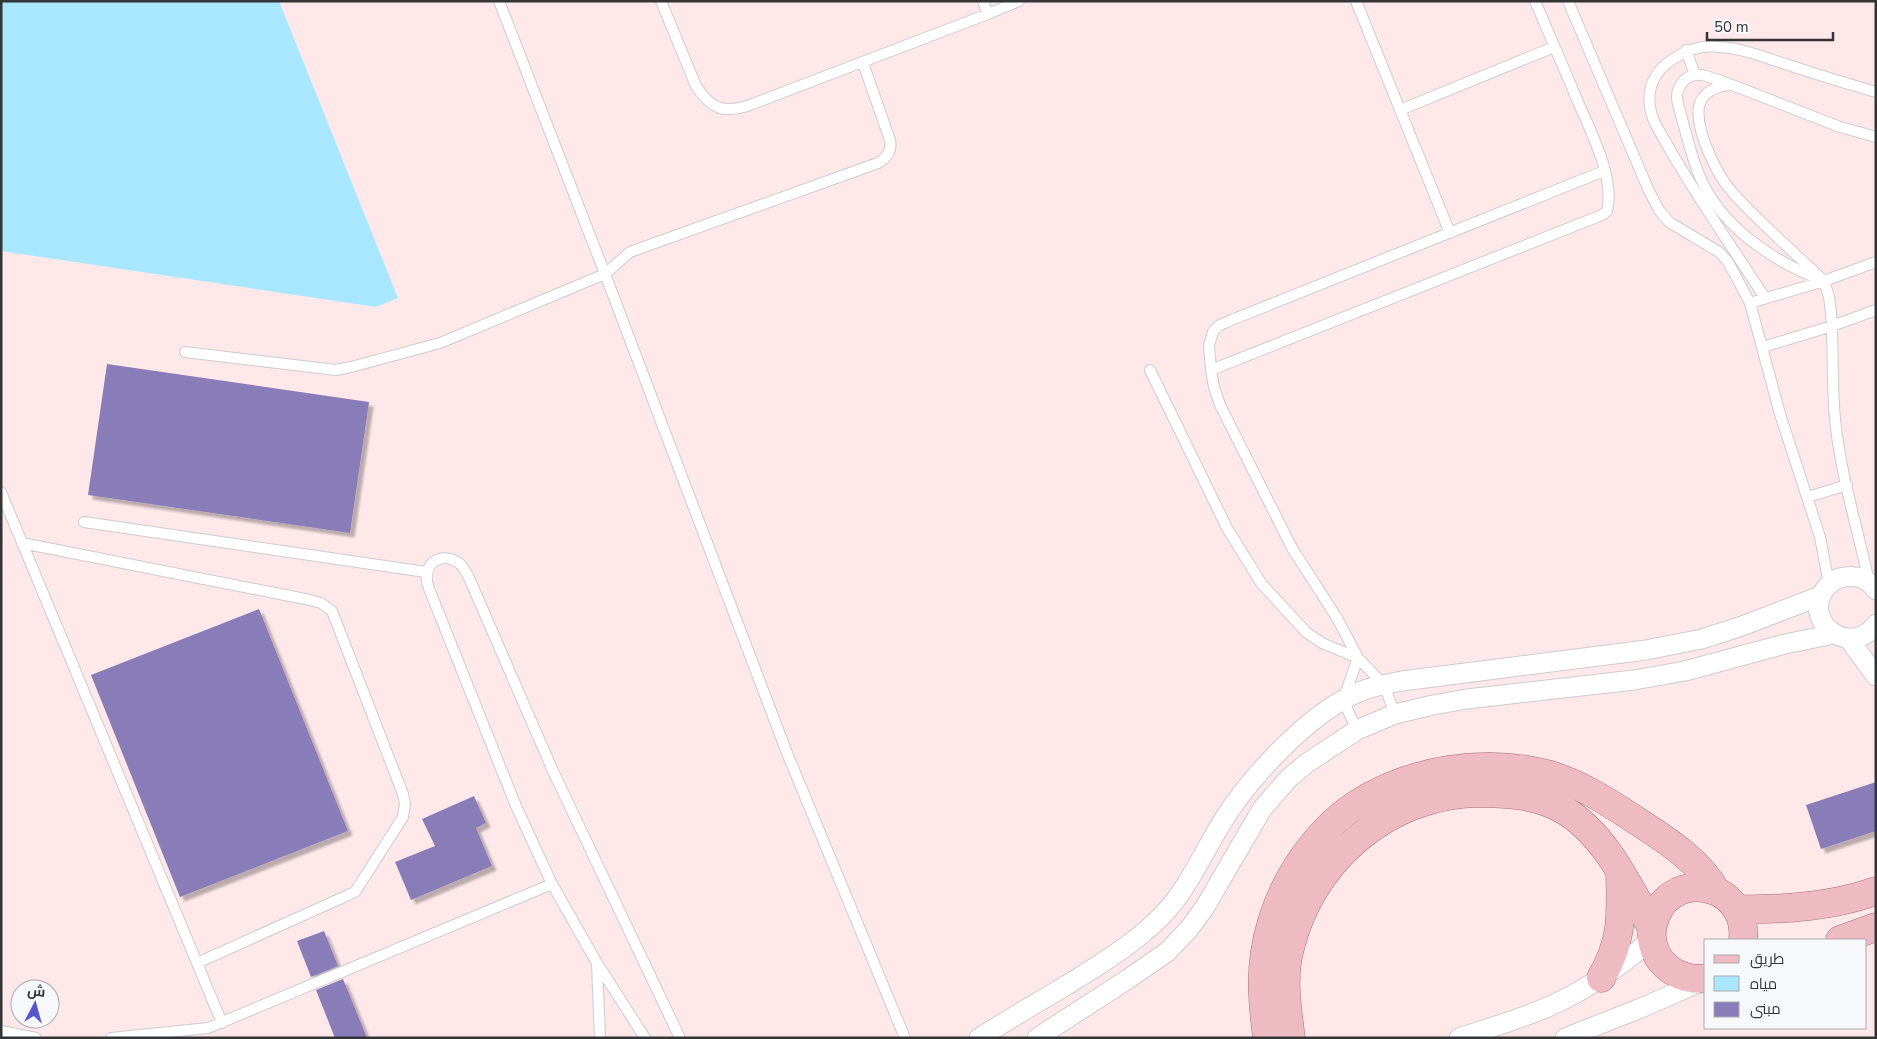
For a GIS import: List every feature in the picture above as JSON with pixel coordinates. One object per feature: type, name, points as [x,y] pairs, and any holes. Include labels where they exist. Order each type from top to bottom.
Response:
[{"type":"main road","points":[[1291,1038],[1273,995],[1264,962],[1270,926],[1284,890],[1306,853],[1329,828],[1357,804],[1391,787],[1425,775],[1468,766],[1507,768],[1547,774],[1582,788],[1643,825],[1686,856],[1716,891]]},
{"type":"main road","points":[[1267,1038],[1273,995],[1300,915],[1316,884],[1337,857],[1367,831],[1399,811],[1430,800],[1464,794],[1500,793],[1532,798],[1562,809],[1580,822],[1598,840],[1620,869],[1652,934],[1660,959],[1667,968],[1688,978],[1704,978]]},
{"type":"main road","points":[[1601,978],[1614,954],[1618,940],[1620,923],[1620,869]]},
{"type":"main road","points":[[1652,934],[1658,910],[1670,896],[1697,887],[1716,891],[1728,898],[1737,909],[1743,925],[1743,939]]},
{"type":"main road","points":[[1737,909],[1761,910],[1836,903],[1876,891]]},
{"type":"main road","points":[[1843,939],[1876,927]]},
{"type":"street","points":[[979,1038],[1096,967],[1156,921],[1170,907],[1181,891],[1222,822],[1246,787],[1288,743],[1343,700],[1358,692],[1402,681],[1646,650],[1702,639],[1742,626],[1825,590],[1841,577],[1856,577],[1872,586]]},
{"type":"street","points":[[1825,590],[1819,611],[1823,624],[1841,636],[1876,676]]},
{"type":"street","points":[[1037,1038],[1167,952],[1189,929],[1205,906],[1262,809],[1289,778],[1307,763],[1357,730],[1395,714],[1433,705],[1467,699],[1634,680],[1685,671],[1784,644],[1841,636],[1862,636],[1868,633],[1876,624]]},
{"type":"street","points":[[1460,1038],[1548,1007],[1578,992],[1601,978],[1652,934]]},
{"type":"street","points":[[1565,1038],[1641,1008],[1704,979]]},
{"type":"lane","points":[[499,1],[787,753],[905,1038]]},
{"type":"lane","points":[[660,1],[696,86],[704,98],[722,110],[739,108],[863,63],[1019,1]]},
{"type":"lane","points":[[983,1],[988,14]]},
{"type":"lane","points":[[1356,1],[1450,233]]},
{"type":"lane","points":[[1210,370],[1602,215],[1607,211],[1609,196],[1598,151],[1535,1]]},
{"type":"lane","points":[[1568,1],[1649,191],[1659,210],[1669,222],[1719,252],[1728,262],[1750,303],[1780,414],[1820,537],[1825,590]]},
{"type":"lane","points":[[1765,298],[1678,164],[1652,115],[1650,106],[1651,89],[1657,73],[1662,66],[1686,50],[1706,46],[1728,48],[1876,92]]},
{"type":"lane","points":[[1400,110],[1554,47]]},
{"type":"lane","points":[[1686,50],[1695,76]]},
{"type":"lane","points":[[185,352],[336,370],[440,343],[605,274],[630,252],[878,163],[886,158],[891,146],[863,63]]},
{"type":"lane","points":[[1824,281],[1786,264],[1768,253],[1748,238],[1713,201],[1700,177],[1676,99],[1677,93],[1682,82],[1702,75],[1740,87],[1840,126],[1876,137]]},
{"type":"lane","points":[[1740,87],[1732,85],[1717,87],[1710,91],[1700,103],[1698,116],[1705,142],[1716,168],[1732,192],[1824,281],[1829,297],[1832,326],[1833,404],[1840,458],[1872,586]]},
{"type":"lane","points":[[1395,714],[1384,685],[1358,658],[1337,618],[1292,548],[1272,512],[1220,405],[1210,370],[1210,337],[1218,326],[1604,171]]},
{"type":"lane","points":[[1750,303],[1824,281],[1876,262]]},
{"type":"lane","points":[[1763,347],[1832,326],[1876,310]]},
{"type":"lane","points":[[1150,370],[1227,528],[1261,583],[1306,632],[1322,643],[1358,658]]},
{"type":"lane","points":[[1808,497],[1847,486]]},
{"type":"lane","points":[[1,492],[222,1022]]},
{"type":"lane","points":[[84,522],[426,572]]},
{"type":"lane","points":[[22,543],[310,600],[321,603],[332,611],[403,794],[405,804],[403,817],[355,892],[197,963]]},
{"type":"lane","points":[[645,1038],[597,963],[552,884],[516,806],[428,586],[426,572],[435,561],[444,559],[460,564],[467,574],[553,771],[680,1038]]},
{"type":"lane","points":[[1357,730],[1343,700],[1358,658]]},
{"type":"lane","points":[[111,1038],[208,1028],[552,884]]},
{"type":"lane","points":[[597,963],[600,1038]]},
{"type":"lane","points":[[899,1023],[900,1038]]},
{"type":"lane","points":[[1,1031],[36,1038]]},
{"type":"shaded area","points":[[279,1],[1876,1],[1876,1038],[1,1038],[1,251],[376,307],[398,298]]},
{"type":"water","points":[[1,1],[279,1],[398,298],[376,307],[1,251]]},
{"type":"building","points":[[107,364],[369,402],[350,533],[88,495]]},
{"type":"building","points":[[259,609],[348,831],[180,897],[91,675]]},
{"type":"building","points":[[1876,782],[1876,831],[1821,849],[1806,805]]},
{"type":"building","points":[[474,796],[486,823],[476,828],[492,866],[411,900],[395,862],[435,846],[422,819]]},
{"type":"building","points":[[324,931],[338,966],[311,977],[297,941]]},
{"type":"building","points":[[343,979],[367,1038],[335,1038],[316,990]]}]
